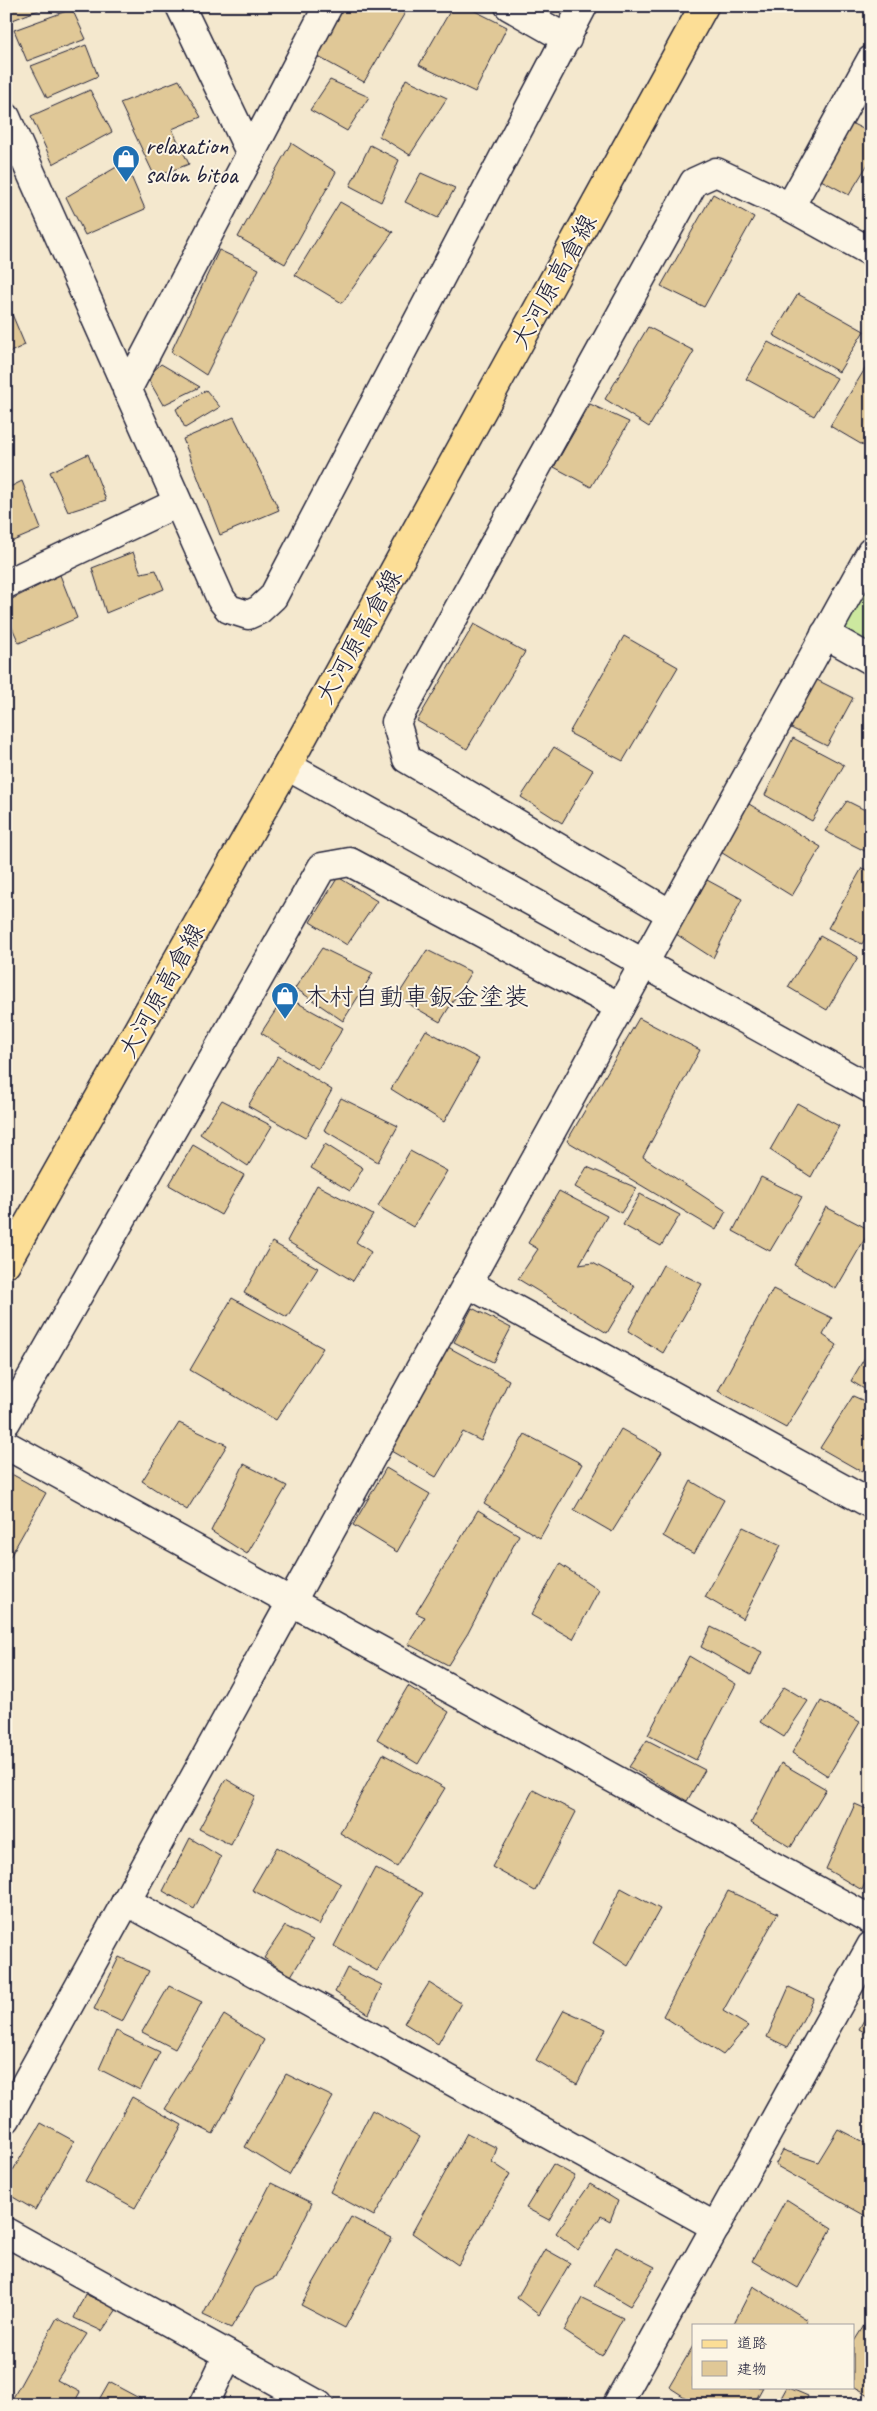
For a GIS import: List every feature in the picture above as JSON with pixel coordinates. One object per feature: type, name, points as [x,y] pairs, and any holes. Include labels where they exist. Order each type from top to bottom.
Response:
[{"type":"main road","name":"大河原高倉線","points":[[6,1263],[287,766],[704,6]]},
{"type":"street","points":[[180,6],[250,154]]},
{"type":"street","points":[[127,390],[328,6]]},
{"type":"street","points":[[509,6],[567,39]]},
{"type":"street","points":[[6,117],[221,599],[229,609],[248,615],[259,610],[273,597],[583,6]]},
{"type":"street","points":[[790,207],[871,60]]},
{"type":"street","points":[[671,914],[407,758],[396,722],[694,182],[716,172],[790,207],[871,252]]},
{"type":"street","points":[[6,584],[177,503]]},
{"type":"street","points":[[6,2119],[871,552]]},
{"type":"street","points":[[825,634],[871,660]]},
{"type":"street","points":[[287,766],[871,1089]]},
{"type":"street","points":[[6,1422],[322,866],[350,862],[620,1007]]},
{"type":"street","points":[[467,1283],[871,1504]]},
{"type":"street","points":[[6,1445],[871,1920]]},
{"type":"street","points":[[126,1901],[716,2226]]},
{"type":"street","points":[[617,2405],[871,1946]]},
{"type":"street","points":[[6,2232],[319,2405]]},
{"type":"street","points":[[204,2405],[228,2355]]},
{"type":"green space","points":[[871,573],[871,652],[852,641],[842,626]]},
{"type":"building","points":[[6,6],[49,6],[10,21]]},
{"type":"building","points":[[339,6],[409,6],[364,82],[311,53]]},
{"type":"building","points":[[453,6],[465,6],[507,27],[475,92],[419,65]]},
{"type":"building","points":[[72,9],[86,39],[27,61],[14,30]]},
{"type":"building","points":[[86,45],[98,76],[47,98],[31,66]]},
{"type":"building","points":[[406,79],[447,98],[410,155],[379,136]]},
{"type":"building","points":[[179,80],[201,117],[172,129],[189,164],[155,177],[120,103]]},
{"type":"building","points":[[330,80],[369,97],[347,131],[310,110]]},
{"type":"building","points":[[90,90],[112,132],[53,164],[31,116]]},
{"type":"building","points":[[849,122],[871,133],[871,159],[849,195],[819,179]]},
{"type":"building","points":[[291,143],[336,172],[285,264],[238,237]]},
{"type":"building","points":[[370,145],[399,160],[381,202],[350,186]]},
{"type":"building","points":[[125,162],[145,209],[85,235],[66,197]]},
{"type":"building","points":[[421,173],[455,188],[438,218],[405,202]]},
{"type":"building","points":[[713,194],[754,217],[704,307],[661,286]]},
{"type":"building","points":[[340,202],[393,232],[342,303],[295,275]]},
{"type":"building","points":[[219,250],[259,269],[206,375],[171,352]]},
{"type":"building","points":[[798,294],[864,331],[839,372],[773,335]]},
{"type":"building","points":[[6,300],[25,345],[6,354]]},
{"type":"building","points":[[648,327],[694,351],[649,427],[605,399]]},
{"type":"building","points":[[768,342],[837,378],[814,416],[746,379]]},
{"type":"building","points":[[871,359],[871,450],[830,426]]},
{"type":"building","points":[[161,364],[200,387],[163,405],[147,377]]},
{"type":"building","points":[[206,390],[220,407],[185,428],[176,409]]},
{"type":"building","points":[[590,404],[629,422],[591,487],[554,467]]},
{"type":"building","points":[[234,417],[279,510],[220,535],[183,439]]},
{"type":"building","points":[[88,454],[106,500],[68,512],[50,472]]},
{"type":"building","points":[[22,481],[41,529],[6,544],[6,489]]},
{"type":"building","points":[[133,552],[141,573],[156,570],[164,589],[106,613],[92,568]]},
{"type":"building","points":[[60,575],[77,618],[19,643],[6,614],[6,602]]},
{"type":"building","points":[[474,624],[525,652],[467,749],[417,721]]},
{"type":"building","points":[[624,636],[678,667],[623,761],[569,733]]},
{"type":"building","points":[[813,678],[853,698],[827,746],[787,726]]},
{"type":"building","points":[[793,738],[844,765],[812,821],[765,795]]},
{"type":"building","points":[[554,747],[593,770],[562,823],[521,797]]},
{"type":"building","points":[[847,801],[871,813],[871,854],[825,831]]},
{"type":"building","points":[[749,804],[821,847],[792,896],[719,851]]},
{"type":"building","points":[[862,868],[871,872],[871,928],[862,944],[828,928]]},
{"type":"building","points":[[338,877],[377,901],[347,945],[310,922]]},
{"type":"building","points":[[707,880],[742,899],[713,958],[676,934]]},
{"type":"building","points":[[820,936],[858,957],[827,1010],[788,987]]},
{"type":"building","points":[[322,948],[373,973],[343,1021],[295,988]]},
{"type":"building","points":[[427,950],[471,972],[440,1022],[397,997]]},
{"type":"building","points":[[285,996],[343,1028],[318,1069],[261,1033]]},
{"type":"building","points":[[639,1018],[700,1050],[643,1157],[726,1211],[716,1230],[567,1141]]},
{"type":"building","points":[[426,1030],[479,1059],[444,1122],[391,1089]]},
{"type":"building","points":[[278,1056],[332,1090],[305,1138],[248,1106]]},
{"type":"building","points":[[341,1098],[398,1126],[378,1162],[324,1130]]},
{"type":"building","points":[[222,1100],[272,1126],[248,1166],[200,1134]]},
{"type":"building","points":[[797,1103],[839,1126],[811,1177],[770,1150]]},
{"type":"building","points":[[325,1144],[363,1168],[350,1191],[311,1168]]},
{"type":"building","points":[[193,1145],[244,1175],[221,1215],[169,1185]]},
{"type":"building","points":[[410,1151],[447,1171],[413,1227],[378,1206]]},
{"type":"building","points":[[587,1167],[637,1188],[621,1213],[575,1187]]},
{"type":"building","points":[[761,1177],[802,1197],[770,1251],[733,1231]]},
{"type":"building","points":[[317,1185],[373,1215],[356,1242],[371,1252],[353,1281],[287,1241]]},
{"type":"building","points":[[559,1191],[607,1216],[579,1265],[593,1263],[635,1286],[607,1333],[518,1279],[538,1249],[528,1243]]},
{"type":"building","points":[[640,1194],[680,1215],[661,1246],[623,1225]]},
{"type":"building","points":[[826,1207],[870,1230],[836,1289],[794,1265]]},
{"type":"building","points":[[272,1242],[318,1268],[287,1317],[244,1293]]},
{"type":"building","points":[[663,1265],[702,1284],[663,1353],[628,1331]]},
{"type":"building","points":[[773,1289],[832,1318],[823,1335],[837,1345],[786,1428],[718,1391]]},
{"type":"building","points":[[232,1298],[323,1348],[276,1420],[190,1370]]},
{"type":"building","points":[[472,1308],[511,1328],[493,1362],[454,1342]]},
{"type":"building","points":[[448,1347],[509,1380],[481,1441],[463,1432],[436,1477],[391,1451]]},
{"type":"building","points":[[871,1347],[871,1393],[851,1381]]},
{"type":"building","points":[[853,1396],[871,1404],[871,1458],[862,1472],[820,1448]]},
{"type":"building","points":[[179,1423],[227,1445],[187,1510],[142,1481]]},
{"type":"building","points":[[621,1429],[662,1452],[612,1532],[574,1510]]},
{"type":"building","points":[[525,1434],[582,1464],[540,1538],[484,1504]]},
{"type":"building","points":[[244,1464],[287,1486],[247,1554],[211,1531]]},
{"type":"building","points":[[386,1468],[430,1494],[397,1552],[353,1525]]},
{"type":"building","points":[[6,1471],[46,1493],[6,1564]]},
{"type":"building","points":[[691,1481],[724,1500],[694,1554],[663,1536]]},
{"type":"building","points":[[478,1510],[519,1535],[468,1633],[448,1665],[408,1644],[425,1617],[416,1613]]},
{"type":"building","points":[[743,1527],[781,1545],[743,1619],[705,1597]]},
{"type":"building","points":[[560,1564],[599,1590],[573,1639],[531,1615]]},
{"type":"building","points":[[711,1627],[762,1652],[751,1675],[701,1647]]},
{"type":"building","points":[[689,1656],[736,1684],[696,1760],[648,1735]]},
{"type":"building","points":[[408,1686],[449,1712],[418,1764],[377,1739]]},
{"type":"building","points":[[784,1687],[808,1701],[784,1737],[760,1722]]},
{"type":"building","points":[[821,1701],[860,1722],[828,1776],[792,1753]]},
{"type":"building","points":[[647,1740],[705,1770],[687,1801],[629,1767]]},
{"type":"building","points":[[383,1754],[445,1788],[397,1867],[340,1833]]},
{"type":"building","points":[[781,1763],[826,1789],[791,1847],[751,1823]]},
{"type":"building","points":[[226,1779],[255,1796],[231,1845],[199,1829]]},
{"type":"building","points":[[533,1790],[576,1812],[535,1891],[492,1867]]},
{"type":"building","points":[[855,1804],[871,1811],[871,1870],[862,1890],[826,1869]]},
{"type":"building","points":[[190,1838],[221,1857],[194,1909],[163,1891]]},
{"type":"building","points":[[277,1847],[341,1884],[319,1925],[252,1890]]},
{"type":"building","points":[[375,1868],[423,1893],[377,1971],[334,1946]]},
{"type":"building","points":[[621,1888],[660,1909],[628,1966],[593,1943]]},
{"type":"building","points":[[728,1891],[778,1913],[723,2011],[748,2026],[723,2055],[663,2016]]},
{"type":"building","points":[[285,1926],[313,1940],[291,1976],[264,1958]]},
{"type":"building","points":[[119,1957],[149,1971],[122,2022],[94,2009]]},
{"type":"building","points":[[347,1968],[382,1985],[369,2014],[335,1992]]},
{"type":"building","points":[[429,1983],[461,2003],[438,2044],[404,2023]]},
{"type":"building","points":[[169,1986],[202,2002],[175,2049],[142,2032]]},
{"type":"building","points":[[789,1987],[814,1999],[788,2047],[767,2037]]},
{"type":"building","points":[[871,2007],[871,2036],[859,2029]]},
{"type":"building","points":[[564,2010],[606,2029],[577,2084],[536,2060]]},
{"type":"building","points":[[224,2015],[264,2040],[213,2134],[165,2109]]},
{"type":"building","points":[[116,2031],[160,2052],[140,2090],[99,2069]]},
{"type":"building","points":[[286,2074],[333,2097],[289,2175],[245,2147]]},
{"type":"building","points":[[132,2097],[182,2125],[135,2208],[85,2181]]},
{"type":"building","points":[[372,2110],[420,2137],[374,2216],[330,2192]]},
{"type":"building","points":[[41,2123],[74,2141],[35,2210],[6,2193],[6,2182]]},
{"type":"building","points":[[838,2129],[871,2146],[871,2219],[775,2165],[783,2150],[818,2162]]},
{"type":"building","points":[[467,2133],[497,2148],[492,2162],[510,2174],[458,2265],[412,2233]]},
{"type":"building","points":[[553,2164],[575,2176],[549,2220],[526,2208]]},
{"type":"building","points":[[271,2183],[312,2203],[275,2278],[255,2288],[231,2328],[203,2315]]},
{"type":"building","points":[[590,2184],[618,2201],[610,2221],[601,2216],[578,2250],[556,2233]]},
{"type":"building","points":[[786,2199],[832,2228],[798,2288],[752,2261]]},
{"type":"building","points":[[351,2217],[392,2238],[345,2328],[301,2305]]},
{"type":"building","points":[[616,2247],[655,2267],[630,2306],[594,2285]]},
{"type":"building","points":[[545,2249],[570,2263],[539,2315],[517,2298]]},
{"type":"building","points":[[753,2286],[808,2320],[806,2324],[734,2324]]},
{"type":"building","points":[[85,2294],[117,2309],[102,2331],[74,2318]]},
{"type":"building","points":[[582,2298],[623,2318],[602,2356],[564,2331]]},
{"type":"building","points":[[871,2316],[871,2396],[854,2387],[854,2341]]},
{"type":"building","points":[[57,2318],[87,2334],[57,2380],[80,2392],[73,2405],[9,2405]]},
{"type":"building","points":[[692,2348],[692,2388],[762,2388],[753,2405],[697,2405],[669,2387]]},
{"type":"building","points":[[109,2382],[152,2405],[96,2405]]},
{"type":"building","points":[[786,2388],[808,2396],[804,2405],[777,2405]]},
{"type":"place","name":"relaxation salon bitoa","points":[[126,183]]},
{"type":"place","name":"木村自動車鈑金塗装","points":[[285,1020]]}]
